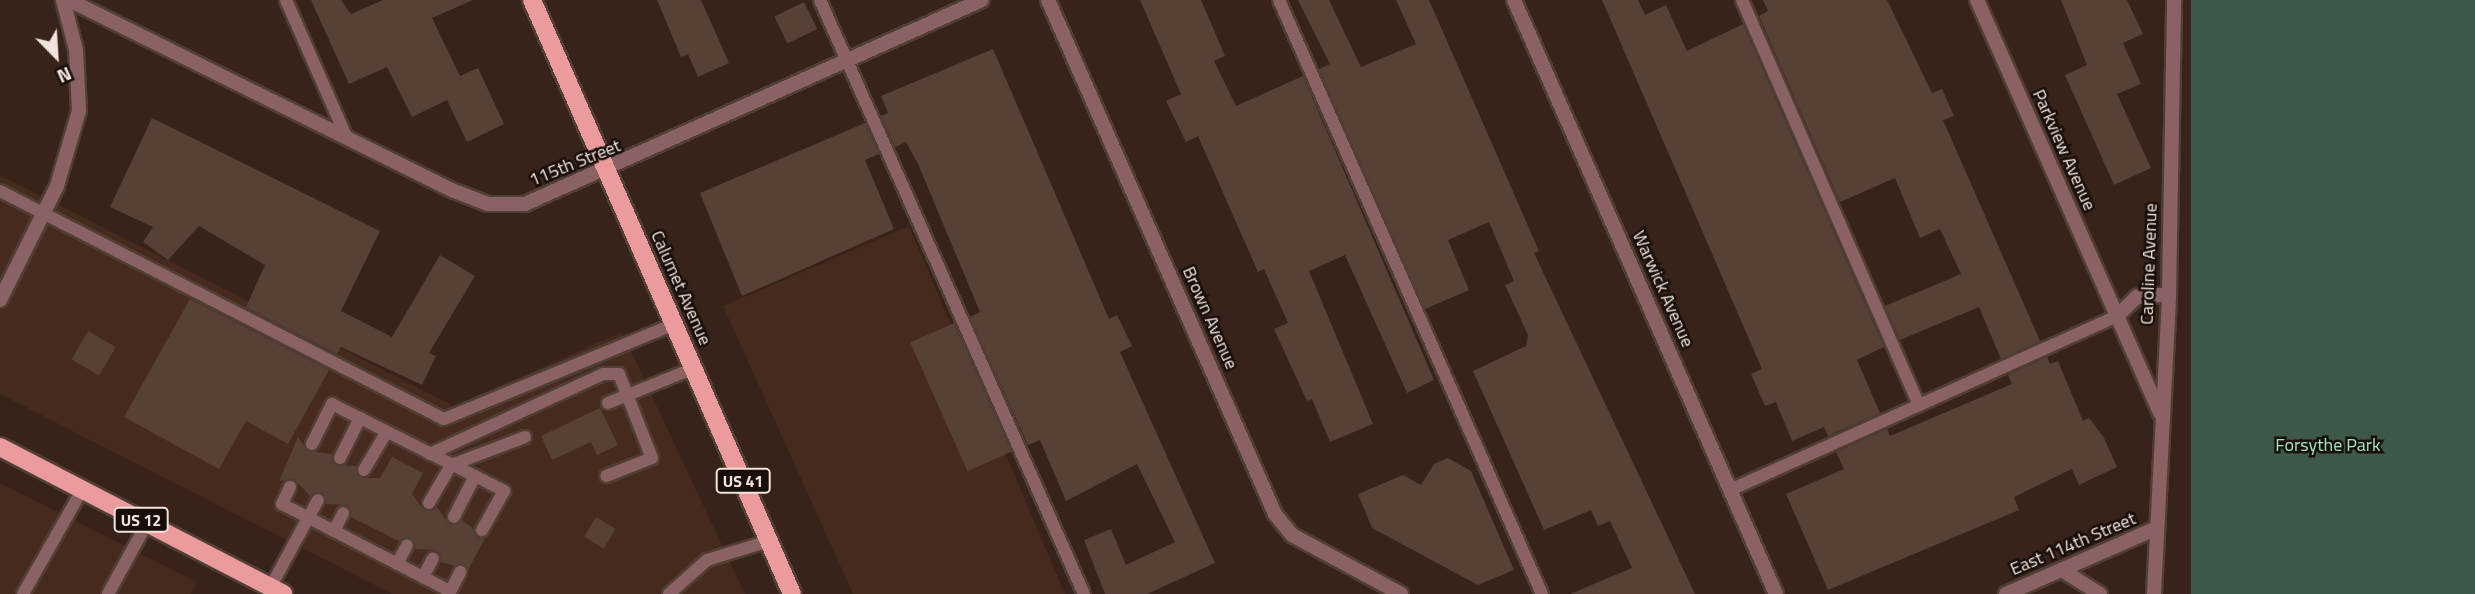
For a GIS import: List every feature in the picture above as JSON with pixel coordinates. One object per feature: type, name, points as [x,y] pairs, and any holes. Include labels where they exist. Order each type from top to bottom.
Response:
[{"type":"main road","name":"Calumet Avenue","points":[[532,0],[792,594]]},
{"type":"main road","name":"US 12","points":[[0,447],[276,591]]},
{"type":"street","points":[[0,300],[43,214],[79,111],[76,50],[63,0]]},
{"type":"street","name":"115th Street","points":[[69,0],[347,138],[488,204],[525,204],[607,172],[982,0]]},
{"type":"street","name":"Brown Avenue","points":[[1048,0],[1275,514],[1292,535],[1401,594]]},
{"type":"street","name":"Warwick Avenue","points":[[1514,0],[1776,594]]},
{"type":"street","name":"Parkview Avenue","points":[[1977,0],[2162,417]]},
{"type":"street","name":"Caroline Avenue","points":[[2155,529],[2169,294],[2174,0]]},
{"type":"street","points":[[2117,316],[2137,297],[2169,294]]},
{"type":"street","points":[[2154,594],[2155,529]]},
{"type":"street","name":"East 114th Street","points":[[2007,594],[2155,529]]},
{"type":"street","points":[[2062,570],[2100,594]]},
{"type":"lane","points":[[286,0],[347,138]]},
{"type":"lane","points":[[820,0],[1084,594]]},
{"type":"lane","points":[[1279,0],[1542,594]]},
{"type":"lane","points":[[1742,0],[1919,405]]},
{"type":"lane","points":[[0,191],[444,419],[674,324]]},
{"type":"lane","points":[[1730,490],[2117,316]]},
{"type":"lane","points":[[608,403],[694,368]]},
{"type":"lane","points":[[430,454],[603,374],[619,374],[652,458],[606,476]]},
{"type":"lane","points":[[312,444],[332,404],[475,476],[503,491],[482,530]]},
{"type":"lane","points":[[340,458],[360,418]]},
{"type":"lane","points":[[364,470],[386,433]]},
{"type":"lane","points":[[429,503],[451,465],[525,437]]},
{"type":"lane","points":[[454,517],[475,476]]},
{"type":"lane","points":[[290,486],[282,504],[450,592],[460,572]]},
{"type":"lane","points":[[25,593],[82,490]]},
{"type":"lane","points":[[276,591],[318,500]]},
{"type":"lane","points":[[334,531],[343,513]]},
{"type":"lane","points":[[108,594],[147,523]]},
{"type":"lane","points":[[669,594],[707,560],[769,541]]},
{"type":"lane","points":[[397,564],[407,545]]},
{"type":"lane","points":[[423,577],[433,558]]},
{"type":"shaded area","points":[[0,175],[454,406],[622,332],[745,594],[392,594],[0,394]]},
{"type":"shaded area","points":[[909,226],[1065,594],[853,594],[723,306]]},
{"type":"shaded area","points":[[0,483],[197,582],[191,594],[0,594]]},
{"type":"green space","name":"Forsythe Park","points":[[2191,0],[2475,0],[2475,594],[2191,594]]},
{"type":"building","points":[[311,0],[341,0],[351,14],[383,0],[473,0],[432,18],[460,76],[478,68],[504,124],[467,142],[447,100],[412,117],[387,67],[349,84]]},
{"type":"building","points":[[657,0],[701,0],[729,63],[698,77],[688,54],[681,57]]},
{"type":"building","points":[[1140,0],[1201,0],[1225,56],[1214,61],[1236,106],[1303,76],[1434,380],[1407,393],[1345,255],[1309,271],[1373,424],[1330,442],[1312,399],[1307,401],[1274,329],[1288,323],[1264,269],[1258,272],[1198,136],[1186,142],[1166,101],[1181,94]]},
{"type":"building","points":[[1298,0],[1329,0],[1361,67],[1416,44],[1396,0],[1429,0],[1539,251],[1534,253],[1695,594],[1570,594],[1632,568],[1610,521],[1598,526],[1591,510],[1544,530],[1473,371],[1526,346],[1528,335],[1505,285],[1514,281],[1489,222],[1448,240],[1469,290],[1425,309],[1319,69],[1330,64]]},
{"type":"building","points":[[1602,0],[1638,0],[1645,15],[1666,5],[1687,51],[1743,24],[1884,347],[1857,360],[1880,413],[1828,436],[1824,427],[1792,441],[1776,402],[1765,406],[1751,374],[1762,369]]},
{"type":"building","points":[[1763,0],[1887,0],[1932,93],[1942,89],[1954,116],[1943,120],[2040,341],[2001,359],[1979,307],[1900,340],[1885,306],[1961,274],[1940,229],[1920,238],[1895,178],[1840,202],[1759,16],[1768,11]]},
{"type":"building","points":[[2061,0],[2127,0],[2143,34],[2123,43],[2141,84],[2117,94],[2151,168],[2114,185],[2065,75],[2087,65]]},
{"type":"building","points":[[804,2],[817,29],[787,43],[774,16]]},
{"type":"building","points":[[993,49],[1109,319],[1117,315],[1132,346],[1120,352],[1215,563],[1147,594],[1105,594],[1084,540],[1111,529],[1126,565],[1175,542],[1137,464],[1066,501],[1040,440],[1028,445],[970,317],[980,312],[918,164],[906,142],[895,147],[881,116],[888,113],[881,96]]},
{"type":"building","points":[[152,118],[380,231],[341,311],[392,337],[440,255],[475,276],[429,353],[436,356],[422,385],[341,347],[337,354],[246,307],[265,265],[199,226],[168,260],[143,242],[153,227],[110,207]]},
{"type":"building","points":[[865,123],[879,154],[865,160],[894,229],[742,296],[700,193]]},
{"type":"building","points":[[190,299],[329,370],[288,444],[246,421],[219,469],[124,417]]},
{"type":"building","points":[[954,323],[1011,452],[967,471],[910,343]]},
{"type":"building","points":[[88,331],[116,347],[99,376],[72,360]]},
{"type":"building","points":[[2047,357],[2050,364],[2058,361],[2083,421],[2089,418],[2104,438],[2117,467],[2079,485],[2072,469],[2014,497],[2019,510],[1828,590],[1786,494],[1844,469],[1836,452],[1887,429],[1890,436],[2012,384],[2008,375]]},
{"type":"building","points":[[600,408],[618,445],[597,455],[591,442],[552,460],[541,436]]},
{"type":"building","points":[[298,437],[308,451],[332,454],[336,465],[356,466],[360,478],[380,478],[392,457],[423,473],[412,494],[422,508],[437,507],[449,524],[462,520],[485,538],[468,570],[441,562],[436,550],[415,549],[410,537],[399,541],[351,517],[346,505],[326,504],[322,492],[310,496],[294,479],[279,481]]},
{"type":"building","points":[[1448,458],[1471,471],[1514,570],[1478,585],[1372,528],[1358,494],[1403,475],[1421,485],[1434,464]]},
{"type":"building","points":[[596,517],[616,529],[604,549],[584,537]]}]
